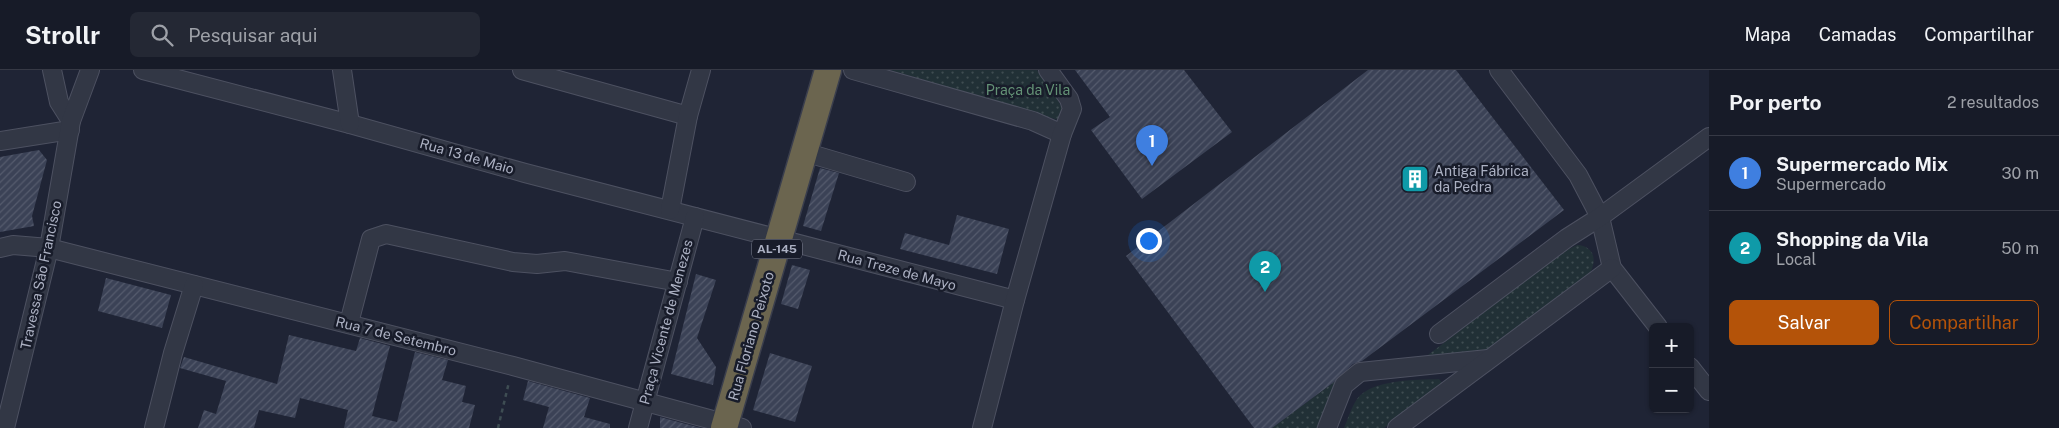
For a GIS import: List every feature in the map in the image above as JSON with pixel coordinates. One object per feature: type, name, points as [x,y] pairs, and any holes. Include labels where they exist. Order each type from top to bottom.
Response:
[{"type":"highway","name":"Rua Floriano Peixoto","points":[[730,427],[780,239],[828,70]]},
{"type":"street","points":[[0,141],[71,125],[59,102],[52,70]]},
{"type":"street","name":"Travessa São Francisco","points":[[5,428],[49,248],[71,125],[90,70]]},
{"type":"street","points":[[342,70],[350,124]]},
{"type":"street","points":[[522,70],[688,116]]},
{"type":"street","points":[[670,210],[688,116],[701,70]]},
{"type":"street","points":[[853,70],[1033,121],[1062,134]]},
{"type":"street","points":[[982,428],[1015,300],[1062,134],[1072,109],[1069,99],[1048,70]]},
{"type":"street","points":[[1499,70],[1578,175],[1600,218],[1612,268],[1655,323]]},
{"type":"street","name":"Rua 13 de Maio","points":[[149,71],[525,173],[780,239]]},
{"type":"street","points":[[1439,334],[1567,238],[1600,218],[1709,137]]},
{"type":"street","points":[[804,152],[906,182]]},
{"type":"street","name":"Praça Vicente de Menezes","points":[[638,428],[694,217]]},
{"type":"street","points":[[349,323],[371,239],[386,234],[513,262],[538,264],[564,261],[678,282]]},
{"type":"street","name":"Rua Treze de Mayo","points":[[780,239],[1015,300]]},
{"type":"street","name":"Rua 7 de Setembro","points":[[0,248],[13,245],[49,248],[513,366],[645,401],[730,427]]},
{"type":"street","points":[[1397,428],[1612,268]]},
{"type":"street","points":[[154,428],[173,353],[194,285]]},
{"type":"street","points":[[1327,428],[1344,385],[1360,372],[1489,359]]},
{"type":"street","points":[[1691,368],[1709,391]]},
{"type":"path","points":[[498,428],[513,366]]},
{"type":"green space","name":"Praça da Vila","points":[[890,70],[1037,70],[1057,97],[1063,111],[1059,120]]},
{"type":"green space","points":[[1577,245],[1588,249],[1593,256],[1593,267],[1587,277],[1490,351],[1424,358],[1565,251]]},
{"type":"green space","points":[[1341,377],[1321,428],[1272,428]]},
{"type":"green space","points":[[1439,379],[1442,383],[1440,387],[1384,428],[1344,428],[1357,399],[1364,392],[1383,384],[1407,380]]},
{"type":"building","points":[[1075,70],[1184,70],[1232,132],[1142,199],[1091,130],[1110,117]]},
{"type":"building","points":[[1368,70],[1456,70],[1564,210],[1362,361],[1353,364],[1334,382],[1272,428],[1254,428],[1126,256]]},
{"type":"building","points":[[39,150],[47,160],[32,216],[34,226],[0,232],[0,157]]},
{"type":"building","points":[[820,168],[839,173],[821,231],[803,226]]},
{"type":"building","points":[[957,215],[1009,229],[997,274],[900,249],[905,233],[949,245]]},
{"type":"building","points":[[792,265],[810,270],[798,309],[781,304]]},
{"type":"building","points":[[696,274],[716,280],[697,338],[716,367],[713,385],[671,374]]},
{"type":"building","points":[[106,278],[171,295],[162,328],[98,311]]},
{"type":"building","points":[[289,335],[356,351],[360,338],[390,346],[372,416],[397,422],[415,352],[448,360],[442,380],[466,386],[462,402],[475,405],[469,428],[344,428],[348,410],[300,398],[295,418],[259,410],[254,428],[198,428],[204,410],[216,414],[226,381],[180,368],[184,357],[277,384]]},
{"type":"building","points":[[770,353],[812,366],[795,422],[753,410]]},
{"type":"building","points":[[528,381],[590,398],[584,417],[610,424],[610,428],[543,428],[549,407],[523,400]]},
{"type":"building","points":[[660,417],[701,428],[660,428]]},
{"type":"place","name":"Supermercado Mix","points":[[1152,166]]},
{"type":"place","name":"Antiga Fábrica da Pedra","points":[[1415,179]]},
{"type":"place","name":"Shopping da Vila","points":[[1265,292]]}]
